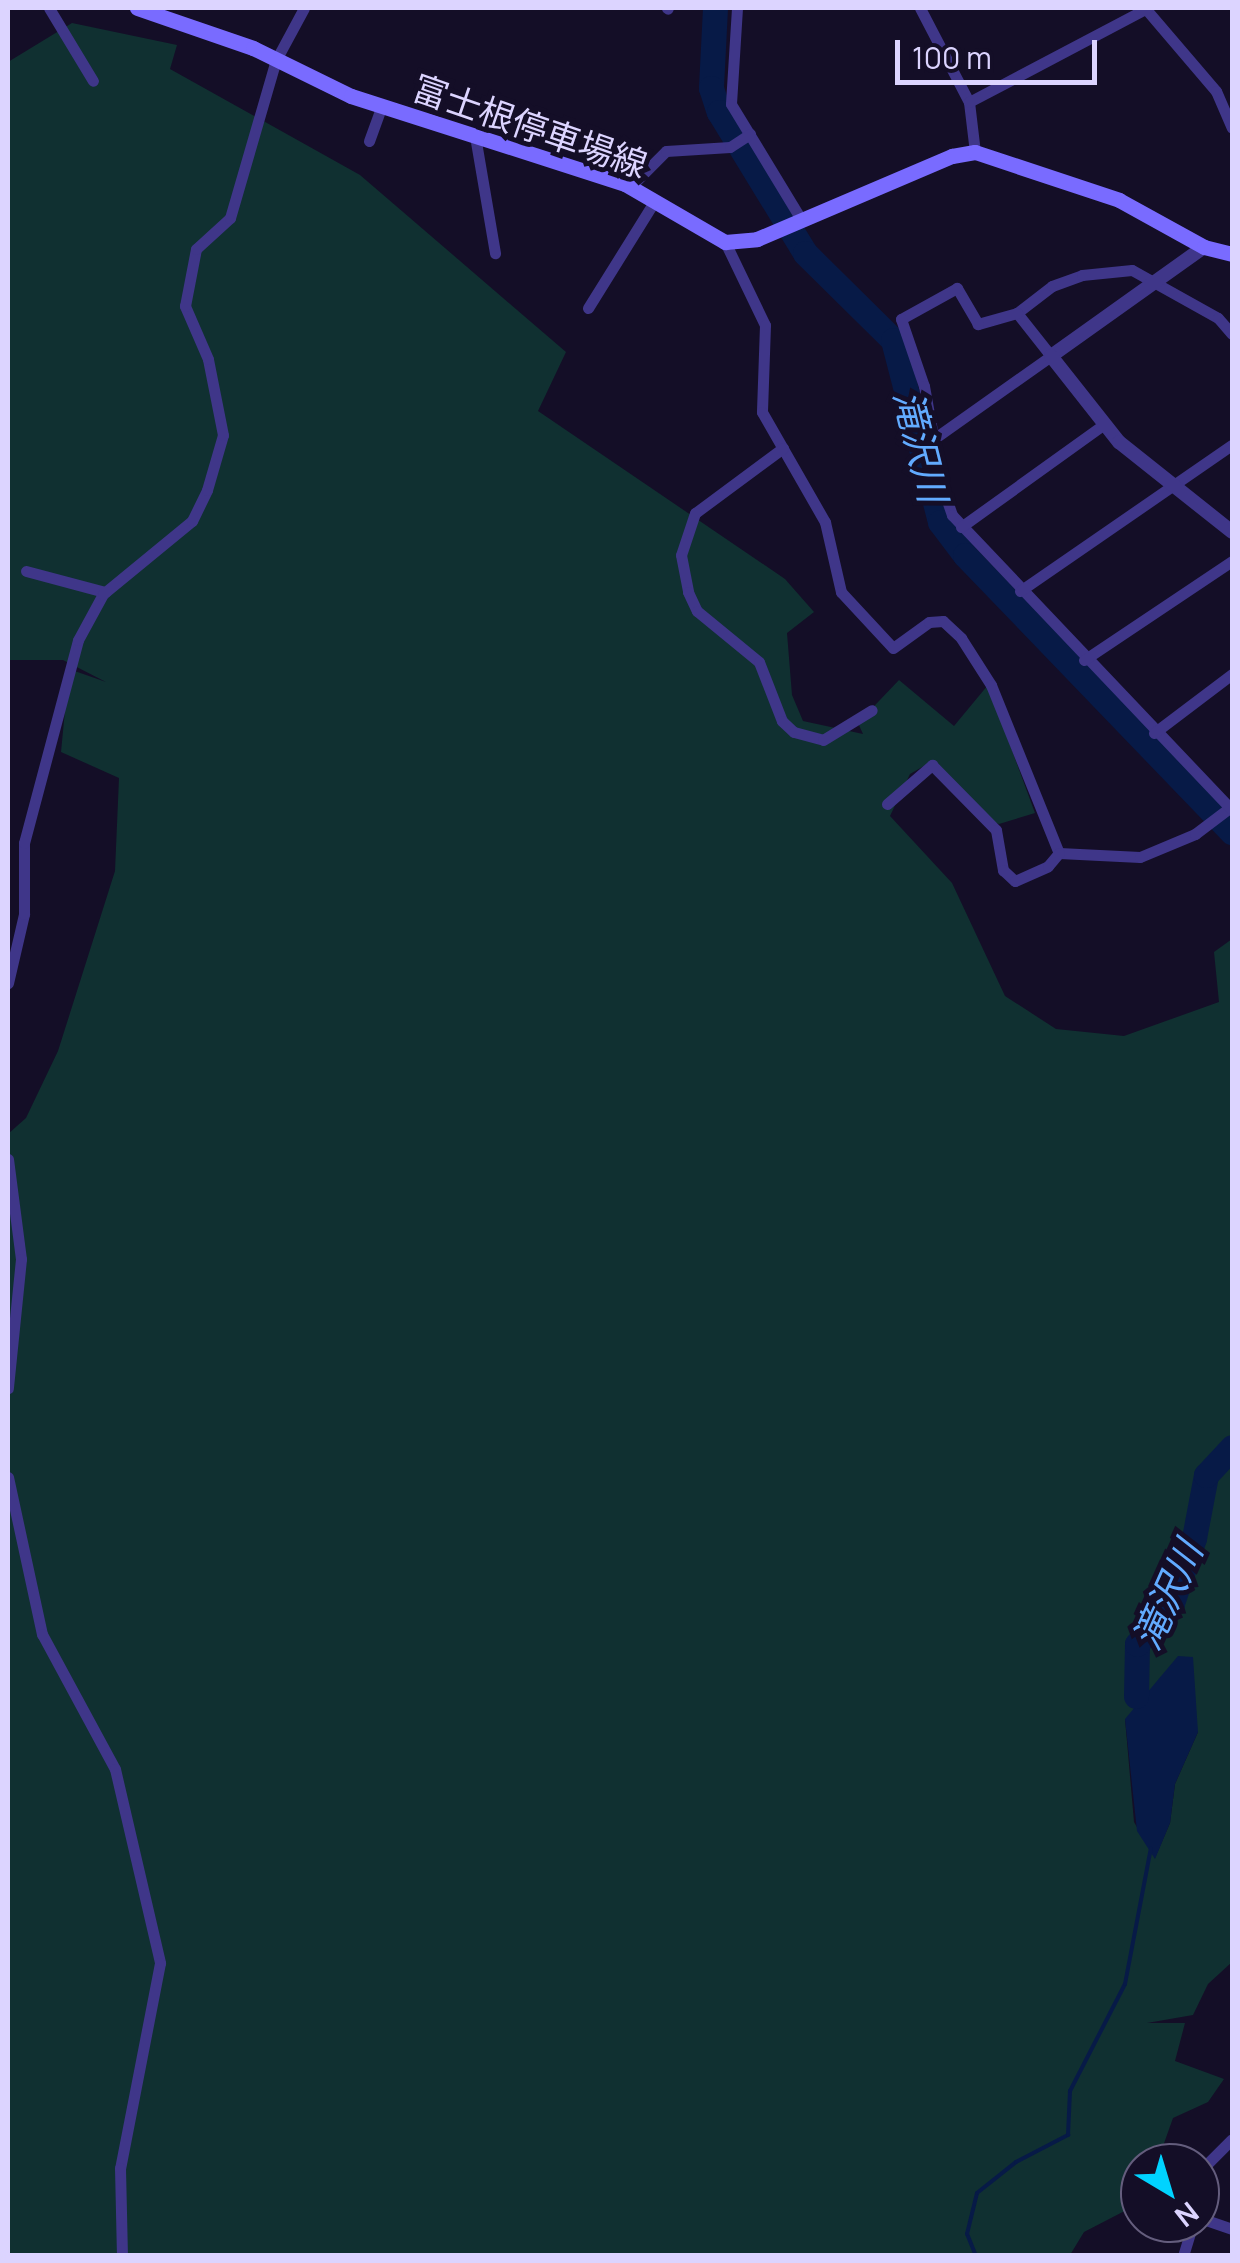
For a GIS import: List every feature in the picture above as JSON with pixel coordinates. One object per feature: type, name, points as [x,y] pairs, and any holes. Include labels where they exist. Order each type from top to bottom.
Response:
[{"type":"main road","name":"富士根停車場線","points":[[137,8],[170,13],[382,106],[630,187],[724,242]]},
{"type":"main road","points":[[724,242],[780,230],[952,156],[975,152],[1153,214],[1204,247],[1232,254]]},
{"type":"street","points":[[48,8],[92,81]]},
{"type":"street","points":[[8,983],[24,914],[24,843],[60,695],[78,640],[105,592],[192,522],[208,490],[223,436],[208,359],[185,306],[196,249],[230,218],[276,60],[304,8]]},
{"type":"street","points":[[737,8],[731,104],[802,221]]},
{"type":"street","points":[[920,8],[969,102],[975,152]]},
{"type":"street","points":[[969,102],[1146,8],[1216,92],[1232,128]]},
{"type":"street","points":[[368,141],[382,106]]},
{"type":"street","points":[[630,187],[666,150],[730,147],[750,134]]},
{"type":"street","points":[[475,136],[496,254]]},
{"type":"street","points":[[588,308],[654,202]]},
{"type":"street","points":[[724,242],[765,324],[762,412],[824,522],[841,592],[877,636],[893,648],[929,622],[944,621],[961,638],[991,685],[1059,853]]},
{"type":"street","points":[[935,438],[1160,284],[1204,247]]},
{"type":"street","points":[[1059,853],[1140,857],[1195,834],[1228,810],[960,526],[942,486],[935,438],[902,315],[957,288],[978,324],[1016,313],[1052,286],[1082,275],[1132,270],[1160,284],[1232,334]]},
{"type":"street","points":[[1016,313],[1103,425],[1232,532]]},
{"type":"street","points":[[960,526],[1103,425]]},
{"type":"street","points":[[1020,592],[1232,445]]},
{"type":"street","points":[[783,448],[696,512],[681,555],[688,592],[697,611],[758,662],[782,721],[794,732],[824,740],[872,710]]},
{"type":"street","points":[[1084,660],[1232,560]]},
{"type":"street","points":[[26,571],[105,592]]},
{"type":"street","points":[[1154,733],[1232,674]]},
{"type":"street","points":[[887,804],[932,765],[996,830],[1003,870],[1015,881],[1048,866],[1059,853]]},
{"type":"street","points":[[8,1160],[21,1259],[8,1388]]},
{"type":"street","points":[[8,1478],[42,1634],[115,1769],[160,1963],[120,2168],[122,2256]]},
{"type":"green space","points":[[72,23],[177,45],[170,69],[360,175],[566,352],[538,411],[785,579],[814,612],[787,633],[792,695],[803,721],[863,734],[858,723],[899,680],[954,726],[988,685],[1035,813],[999,824],[983,817],[929,763],[910,774],[890,816],[952,883],[1005,996],[1056,1029],[1124,1036],[1219,1002],[1214,952],[1232,939],[1232,1962],[1208,1984],[1193,2015],[1147,2023],[1185,2023],[1175,2061],[1224,2079],[1208,2102],[1173,2118],[1164,2143],[1120,2143],[1120,2213],[1084,2232],[1070,2255],[8,2255],[8,1134],[26,1118],[58,1051],[115,871],[119,778],[61,752],[69,669],[106,682],[63,660],[8,660],[8,62]],"holes":[[[1125,1719],[1198,1732],[1175,1784],[1170,1823],[1155,1858],[1134,1822]]]},
{"type":"water","points":[[1178,1656],[1193,1657],[1198,1732],[1175,1784],[1170,1823],[1155,1859],[1137,1831],[1125,1719]]},
{"type":"waterway","name":"滝沢川","points":[[715,8],[711,88],[719,112],[805,253],[893,340],[940,522],[965,555],[1232,832]]},
{"type":"waterway","name":"滝沢川","points":[[1136,1696],[1137,1644],[1172,1603],[1194,1538],[1206,1475],[1232,1447]]},
{"type":"waterway","points":[[976,2256],[967,2234],[977,2193],[1016,2162],[1068,2135],[1070,2091],[1125,1984],[1151,1848]]}]
